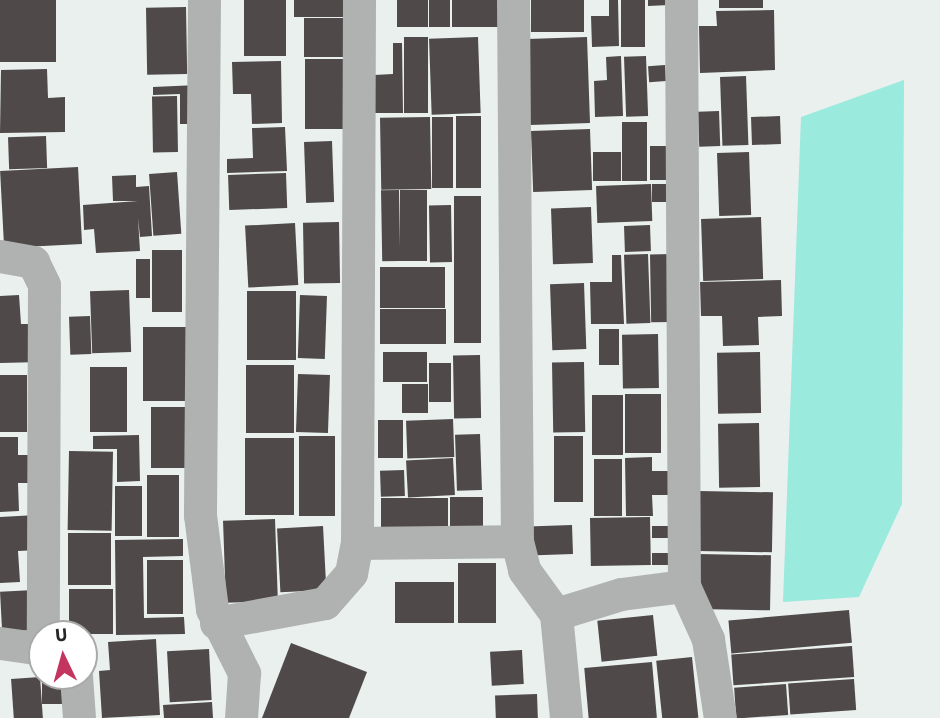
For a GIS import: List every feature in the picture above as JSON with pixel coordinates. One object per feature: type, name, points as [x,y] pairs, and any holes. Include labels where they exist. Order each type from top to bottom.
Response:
[{"type":"street","points":[[204,0],[200,515],[216,623],[244,673],[241,718]]},
{"type":"street","points":[[216,623],[326,603],[351,573],[357,543],[359,0]]},
{"type":"street","points":[[513,0],[517,541],[524,570],[556,614],[566,718]]},
{"type":"street","points":[[681,0],[684,586],[708,639],[720,718]]},
{"type":"street","points":[[0,256],[33,262],[44,285],[43,620]]},
{"type":"street","points":[[357,543],[517,541]]},
{"type":"street","points":[[556,614],[621,594],[684,586]]},
{"type":"street","points":[[0,643],[28,647]]},
{"type":"street","points":[[77,690],[79,718]]},
{"type":"green space","points":[[904,80],[902,504],[859,597],[783,602],[801,117]]},
{"type":"building","points":[[0,0],[56,0],[56,62],[0,62]]},
{"type":"building","points":[[244,0],[286,0],[286,56],[244,56]]},
{"type":"building","points":[[294,0],[348,0],[348,17],[294,17]]},
{"type":"building","points":[[397,0],[428,0],[428,27],[397,27]]},
{"type":"building","points":[[429,0],[450,0],[450,27],[429,27]]},
{"type":"building","points":[[452,0],[504,0],[504,27],[452,27]]},
{"type":"building","points":[[531,0],[584,0],[584,32],[531,32]]},
{"type":"building","points":[[609,0],[618,0],[619,46],[592,47],[591,16],[609,16]]},
{"type":"building","points":[[621,0],[645,0],[645,47],[621,47]]},
{"type":"building","points":[[648,0],[668,0],[669,5],[648,6]]},
{"type":"building","points":[[719,0],[763,0],[763,8],[719,8]]},
{"type":"building","points":[[186,7],[187,74],[147,75],[146,8]]},
{"type":"building","points":[[774,10],[775,70],[700,73],[699,26],[717,26],[716,11]]},
{"type":"building","points":[[304,18],[349,18],[349,57],[304,57]]},
{"type":"building","points":[[404,37],[428,37],[428,113],[404,113]]},
{"type":"building","points":[[478,37],[481,113],[432,115],[429,39]]},
{"type":"building","points":[[587,37],[590,123],[523,125],[520,39]]},
{"type":"building","points":[[393,43],[402,43],[403,113],[375,113],[374,75],[393,74]]},
{"type":"building","points":[[621,56],[623,116],[595,117],[594,81],[607,80],[606,57]]},
{"type":"building","points":[[646,56],[648,116],[626,117],[624,57]]},
{"type":"building","points":[[305,59],[351,59],[351,129],[305,129]]},
{"type":"building","points":[[281,61],[282,123],[252,124],[251,94],[233,94],[232,62]]},
{"type":"building","points":[[665,65],[666,81],[649,82],[648,66]]},
{"type":"building","points":[[47,69],[48,98],[65,97],[65,132],[0,133],[1,70]]},
{"type":"building","points":[[746,76],[748,145],[722,146],[720,77]]},
{"type":"building","points":[[198,85],[199,124],[180,124],[180,94],[153,95],[153,87]]},
{"type":"building","points":[[152,96],[177,96],[178,152],[153,152]]},
{"type":"building","points":[[719,111],[720,146],[699,147],[698,112]]},
{"type":"building","points":[[456,116],[481,116],[481,188],[456,188]]},
{"type":"building","points":[[780,116],[781,144],[752,145],[751,117]]},
{"type":"building","points":[[430,117],[431,189],[381,190],[380,118]]},
{"type":"building","points":[[432,117],[453,117],[453,188],[432,188]]},
{"type":"building","points":[[622,122],[647,122],[647,181],[622,181]]},
{"type":"building","points":[[285,127],[287,171],[227,173],[227,159],[253,158],[252,128]]},
{"type":"building","points":[[590,129],[592,190],[533,192],[531,131]]},
{"type":"building","points":[[46,136],[47,168],[9,169],[8,137]]},
{"type":"building","points":[[332,141],[334,202],[306,203],[304,142]]},
{"type":"building","points":[[650,146],[669,146],[669,180],[650,180]]},
{"type":"building","points":[[593,152],[621,152],[621,181],[593,181]]},
{"type":"building","points":[[749,152],[751,215],[719,216],[717,153]]},
{"type":"building","points":[[78,167],[82,244],[4,248],[0,171]]},
{"type":"building","points":[[177,172],[181,234],[153,236],[149,174]]},
{"type":"building","points":[[286,173],[287,208],[229,210],[228,175]]},
{"type":"building","points":[[136,175],[136,187],[149,186],[152,236],[140,237],[138,218],[140,251],[96,253],[94,229],[84,230],[83,205],[138,201],[113,201],[112,176]]},
{"type":"building","points":[[651,184],[652,221],[597,223],[596,186]]},
{"type":"building","points":[[652,184],[669,184],[669,202],[652,202]]},
{"type":"building","points":[[381,190],[399,190],[400,261],[382,261]]},
{"type":"building","points":[[381,190],[399,190],[400,261],[382,261]]},
{"type":"building","points":[[454,196],[481,196],[481,343],[454,343]]},
{"type":"building","points":[[429,205],[451,205],[452,262],[430,262]]},
{"type":"building","points":[[591,207],[593,263],[553,264],[551,208]]},
{"type":"building","points":[[761,217],[763,279],[703,281],[701,219]]},
{"type":"building","points":[[339,222],[340,283],[304,284],[303,223]]},
{"type":"building","points":[[295,223],[298,285],[248,288],[245,226]]},
{"type":"building","points":[[650,225],[651,251],[625,252],[624,226]]},
{"type":"building","points":[[152,250],[182,250],[182,312],[152,312]]},
{"type":"building","points":[[648,254],[650,323],[626,324],[624,255]]},
{"type":"building","points":[[650,254],[672,254],[673,322],[651,322]]},
{"type":"building","points":[[612,255],[621,255],[624,324],[591,324],[590,282],[612,282]]},
{"type":"building","points":[[136,259],[150,259],[150,298],[136,298]]},
{"type":"building","points":[[380,267],[445,267],[445,308],[380,308]]},
{"type":"building","points":[[781,280],[782,316],[758,317],[759,345],[723,346],[722,316],[701,316],[700,282]]},
{"type":"building","points":[[584,283],[586,349],[552,350],[550,284]]},
{"type":"building","points":[[129,290],[131,352],[92,353],[90,291]]},
{"type":"building","points":[[247,291],[296,291],[296,360],[247,360]]},
{"type":"building","points":[[19,295],[21,324],[39,324],[41,362],[0,363],[0,296]]},
{"type":"building","points":[[300,295],[327,296],[325,359],[298,358]]},
{"type":"building","points":[[380,309],[446,309],[446,344],[380,344]]},
{"type":"building","points":[[90,316],[91,354],[70,355],[69,317]]},
{"type":"building","points":[[143,327],[188,327],[188,401],[143,401]]},
{"type":"building","points":[[599,329],[619,329],[619,365],[599,365]]},
{"type":"building","points":[[658,334],[659,388],[623,389],[622,335]]},
{"type":"building","points":[[383,352],[427,352],[427,382],[383,382]]},
{"type":"building","points":[[760,352],[761,413],[718,414],[717,353]]},
{"type":"building","points":[[453,355],[480,355],[481,418],[454,418]]},
{"type":"building","points":[[584,362],[585,432],[553,433],[552,363]]},
{"type":"building","points":[[429,363],[451,363],[451,402],[429,402]]},
{"type":"building","points":[[246,365],[294,365],[294,433],[246,433]]},
{"type":"building","points":[[90,367],[127,367],[127,432],[90,432]]},
{"type":"building","points":[[298,374],[330,375],[328,433],[296,432]]},
{"type":"building","points":[[0,375],[27,375],[27,432],[0,432]]},
{"type":"building","points":[[402,384],[428,384],[428,413],[402,413]]},
{"type":"building","points":[[625,394],[661,394],[661,453],[625,453]]},
{"type":"building","points":[[592,395],[623,395],[623,455],[592,455]]},
{"type":"building","points":[[151,407],[193,407],[193,468],[151,468]]},
{"type":"building","points":[[453,419],[454,457],[407,459],[406,421]]},
{"type":"building","points":[[378,420],[403,420],[403,458],[378,458]]},
{"type":"building","points":[[759,423],[760,487],[719,488],[718,424]]},
{"type":"building","points":[[480,434],[482,490],[457,491],[455,435]]},
{"type":"building","points":[[139,435],[140,481],[117,482],[117,449],[93,449],[93,436]]},
{"type":"building","points":[[299,436],[335,436],[335,516],[299,516]]},
{"type":"building","points":[[554,436],[583,436],[583,502],[554,502]]},
{"type":"building","points":[[0,437],[18,437],[18,455],[37,455],[37,483],[18,483],[19,511],[0,512]]},
{"type":"building","points":[[245,438],[294,438],[294,515],[245,515]]},
{"type":"building","points":[[69,451],[113,452],[112,531],[68,530]]},
{"type":"building","points":[[652,457],[652,471],[671,471],[672,495],[652,495],[653,516],[626,516],[625,458]]},
{"type":"building","points":[[453,458],[455,495],[408,497],[406,460]]},
{"type":"building","points":[[594,459],[622,459],[622,516],[594,516]]},
{"type":"building","points":[[404,470],[405,496],[381,497],[380,471]]},
{"type":"building","points":[[147,475],[179,475],[179,537],[147,537]]},
{"type":"building","points":[[115,486],[142,486],[142,536],[115,536]]},
{"type":"building","points":[[699,491],[773,492],[772,552],[698,551]]},
{"type":"building","points":[[450,497],[483,497],[483,538],[450,538]]},
{"type":"building","points":[[381,498],[448,498],[448,538],[381,538]]},
{"type":"building","points":[[37,515],[39,550],[18,551],[20,582],[0,583],[0,517]]},
{"type":"building","points":[[650,517],[651,565],[591,566],[590,518]]},
{"type":"building","points":[[275,519],[278,601],[226,603],[223,521]]},
{"type":"building","points":[[572,525],[573,554],[529,556],[528,527]]},
{"type":"building","points":[[323,526],[326,590],[280,592],[277,528]]},
{"type":"building","points":[[652,526],[668,526],[668,538],[652,538]]},
{"type":"building","points":[[68,533],[111,533],[111,585],[68,585]]},
{"type":"building","points":[[183,539],[183,556],[143,557],[144,618],[184,617],[185,634],[116,635],[115,540]]},
{"type":"building","points":[[652,553],[669,553],[669,565],[652,565]]},
{"type":"building","points":[[698,554],[771,555],[770,610],[697,609]]},
{"type":"building","points":[[147,560],[183,560],[183,614],[147,614]]},
{"type":"building","points":[[458,563],[496,563],[496,623],[458,623]]},
{"type":"building","points":[[395,582],[454,582],[454,623],[395,623]]},
{"type":"building","points":[[69,589],[113,589],[113,634],[98,634],[98,620],[69,620]]},
{"type":"building","points":[[34,590],[36,620],[28,620],[28,630],[2,632],[0,592]]},
{"type":"building","points":[[849,610],[852,643],[731,653],[728,621]]},
{"type":"building","points":[[653,615],[657,656],[602,662],[597,621]]},
{"type":"building","points":[[156,639],[160,715],[102,718],[99,671],[110,670],[108,642]]},
{"type":"building","points":[[291,643],[367,672],[349,718],[262,718]]},
{"type":"building","points":[[852,646],[854,677],[733,685],[731,654]]},
{"type":"building","points":[[209,649],[212,700],[170,702],[167,651]]},
{"type":"building","points":[[522,650],[524,684],[492,686],[490,652]]},
{"type":"building","points":[[692,657],[698,718],[662,718],[656,661]]},
{"type":"building","points":[[652,662],[657,718],[589,718],[584,668]]},
{"type":"building","points":[[28,678],[28,690],[41,690],[43,718],[14,718],[11,679]]},
{"type":"building","points":[[854,679],[856,710],[790,715],[788,684]]},
{"type":"building","points":[[786,684],[788,715],[736,718],[734,688]]},
{"type":"building","points":[[42,690],[68,690],[68,704],[42,704]]},
{"type":"building","points":[[537,694],[538,718],[496,718],[495,695]]},
{"type":"building","points":[[212,702],[213,718],[164,718],[163,705]]}]
